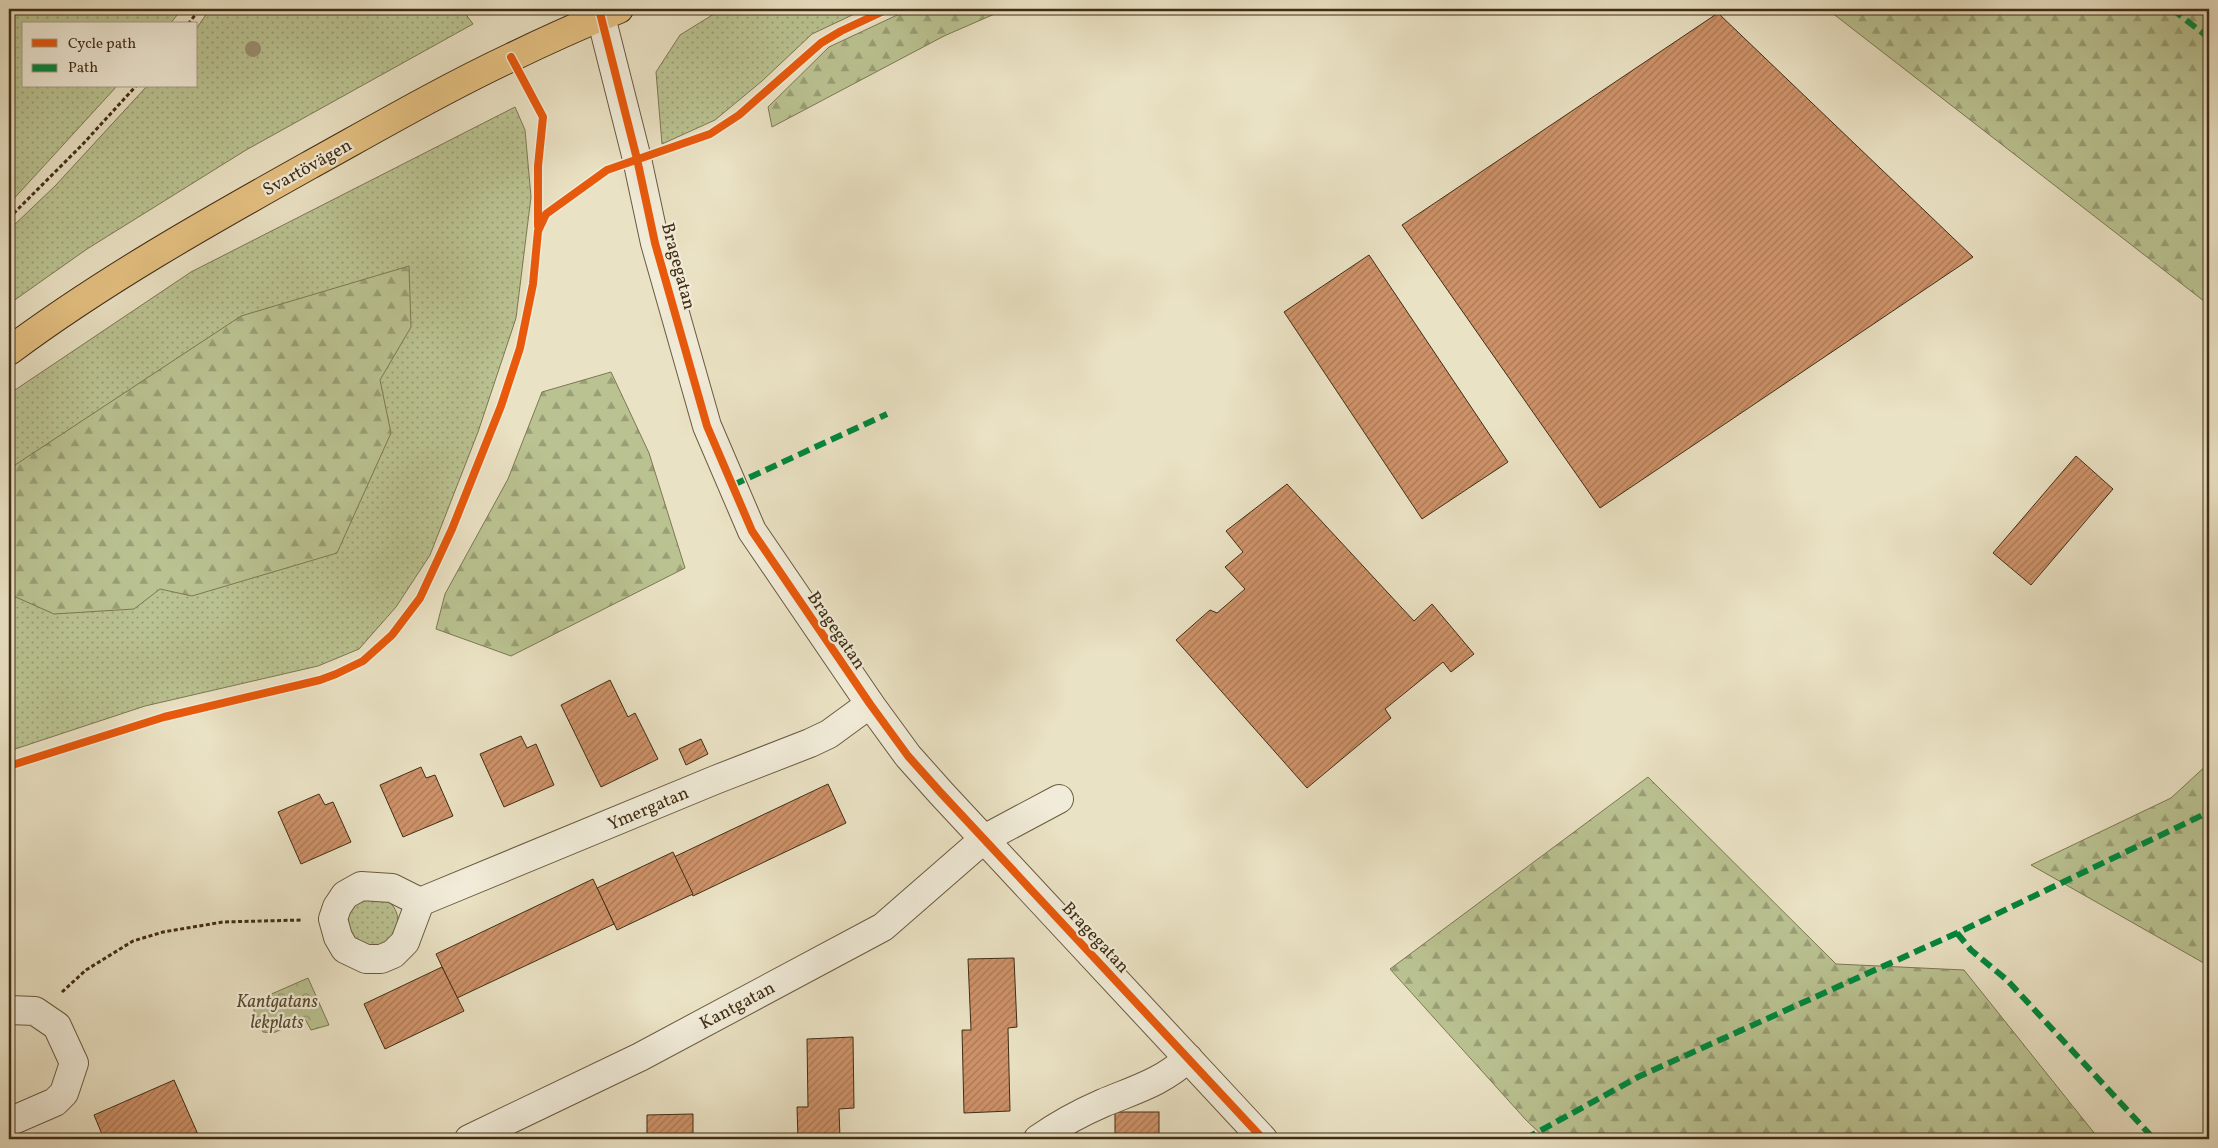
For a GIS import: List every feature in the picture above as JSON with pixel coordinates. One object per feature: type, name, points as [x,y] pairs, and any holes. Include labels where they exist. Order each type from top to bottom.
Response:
[{"type":"main road","name":"Svartövägen","points":[[9,351],[42,326],[126,272],[231,209],[511,57],[606,11]]},
{"type":"street","name":"Bragegatan","points":[[606,11],[655,243],[707,426],[752,531],[870,704],[908,756],[1262,1139]]},
{"type":"street","name":"Ymergatan","points":[[420,902],[715,780],[810,743],[829,734],[870,704]]},
{"type":"street","points":[[984,839],[1059,799]]},
{"type":"street","name":"Kantgatan","points":[[469,1139],[640,1057],[883,927],[984,839]]},
{"type":"street","points":[[361,886],[392,888],[420,902],[405,942],[393,954],[381,959],[366,959],[345,949],[338,937],[333,919],[337,907],[345,895],[361,886]]},
{"type":"street","points":[[9,1010],[35,1011],[57,1026],[74,1063],[64,1093],[55,1102],[9,1122]]},
{"type":"street","points":[[1038,1139],[1076,1116],[1159,1080],[1175,1070],[1188,1058]]},
{"type":"path","points":[[190,22],[200,9]]},
{"type":"path","points":[[486,9],[491,14]]},
{"type":"path","points":[[9,218],[82,145],[134,88]]},
{"type":"path","points":[[35,1011],[54,1000],[86,970],[133,941],[163,932],[223,922],[333,919]]},
{"type":"green space","points":[[9,9],[182,9],[172,22],[22,22],[22,88],[115,88],[9,204]]},
{"type":"green space","points":[[210,9],[462,9],[473,24],[246,150],[87,249],[9,304],[9,230],[56,185],[145,88],[198,88],[198,26]]},
{"type":"green space","points":[[722,9],[865,9],[812,34],[762,81],[715,120],[662,144],[656,72],[680,35]]},
{"type":"green space","points":[[910,9],[1006,9],[944,36],[772,127],[768,107],[829,47]]},
{"type":"green space","points":[[1827,9],[2209,9],[2209,305]]},
{"type":"green space","points":[[515,107],[525,130],[531,197],[516,318],[478,432],[430,555],[396,607],[359,649],[318,666],[145,706],[9,751],[9,394],[191,272]]},
{"type":"green space","points":[[409,266],[411,327],[380,380],[391,433],[337,553],[192,596],[160,589],[134,609],[54,614],[9,594],[9,469],[241,316]]},
{"type":"green space","points":[[611,372],[649,453],[685,568],[511,656],[436,629],[445,594],[508,479],[542,392]]},
{"type":"green space","points":[[2209,763],[2209,966],[2031,865],[2171,798]]},
{"type":"green space","points":[[1648,777],[1836,964],[1964,970],[2099,1139],[1546,1139],[1526,1120],[1390,969]]},
{"type":"green space","points":[[373,896],[391,903],[398,921],[391,939],[373,946],[355,939],[348,921],[355,903]]},
{"type":"green space","name":"Kantgatans lekplats","points":[[308,978],[329,1025],[311,1030],[305,1019],[273,1033],[263,1032],[251,1003]]},
{"type":"building","points":[[1718,13],[1973,257],[1600,508],[1402,225]]},
{"type":"building","points":[[1369,255],[1508,462],[1422,519],[1284,312]]},
{"type":"building","points":[[2076,456],[2113,489],[2031,585],[1993,553]]},
{"type":"building","points":[[1287,484],[1414,621],[1432,604],[1474,654],[1451,672],[1443,662],[1385,709],[1391,718],[1307,788],[1176,640],[1210,610],[1217,613],[1245,589],[1225,567],[1243,552],[1226,531]]},
{"type":"building","points":[[610,680],[628,717],[635,713],[658,759],[601,787],[561,705]]},
{"type":"building","points":[[521,736],[527,748],[536,744],[554,785],[504,807],[480,754]]},
{"type":"building","points":[[701,739],[708,754],[686,765],[679,749]]},
{"type":"building","points":[[421,767],[426,778],[435,775],[453,816],[403,837],[380,785]]},
{"type":"building","points":[[828,784],[846,823],[693,896],[674,857]]},
{"type":"building","points":[[319,794],[325,805],[333,802],[351,842],[301,864],[278,812]]},
{"type":"building","points":[[673,852],[693,894],[617,930],[597,888]]},
{"type":"building","points":[[593,879],[614,924],[457,998],[436,954]]},
{"type":"building","points":[[1014,958],[1017,1027],[1008,1028],[1010,1111],[964,1113],[962,1030],[971,1030],[968,959]]},
{"type":"building","points":[[442,967],[464,1011],[385,1049],[364,1004]]},
{"type":"building","points":[[853,1037],[854,1108],[839,1109],[840,1139],[798,1139],[797,1107],[808,1107],[807,1039]]},
{"type":"building","points":[[174,1080],[200,1139],[104,1139],[94,1115]]},
{"type":"building","points":[[1115,1112],[1159,1112],[1159,1139],[1115,1139]]},
{"type":"building","points":[[693,1114],[693,1139],[647,1139],[647,1115]]},
{"type":"marked path","points":[[2172,9],[2209,38]]},
{"type":"marked path","points":[[733,485],[887,414]]},
{"type":"marked path","points":[[1525,1139],[1640,1076],[1957,933],[2209,812]]},
{"type":"marked path","points":[[1957,933],[1971,950],[2007,980],[2154,1139]]},
{"type":"cycle path","points":[[599,9],[637,159],[655,243],[707,426],[752,531],[870,704],[908,756],[1263,1139]]},
{"type":"cycle path","points":[[9,766],[164,717],[320,680],[363,661],[392,635],[420,598],[452,529],[501,406],[520,348],[533,284],[538,231],[546,214],[607,170],[710,134],[739,115],[821,43],[841,31],[888,9]]},
{"type":"cycle path","points":[[511,57],[543,117],[538,166],[538,226]]}]
